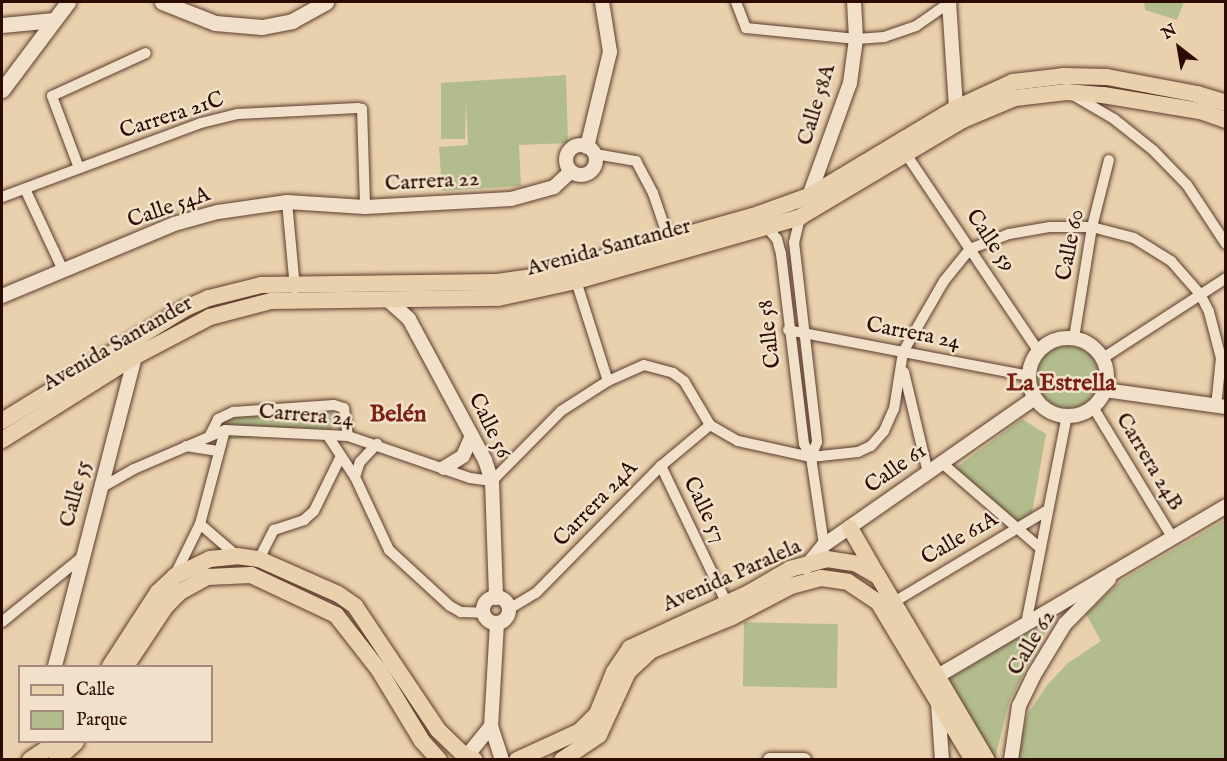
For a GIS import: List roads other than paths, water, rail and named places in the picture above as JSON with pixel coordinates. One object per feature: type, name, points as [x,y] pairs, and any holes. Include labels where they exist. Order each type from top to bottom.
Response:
[{"type":"main road","points":[[2,90],[68,2]]},
{"type":"main road","points":[[162,2],[180,12],[215,23],[262,27],[292,21],[326,2]]},
{"type":"main road","points":[[2,25],[54,20]]},
{"type":"main road","name":"Avenida Santander","points":[[2,440],[134,357],[210,316],[295,292],[426,283],[497,282],[539,276],[753,216],[809,196],[956,108],[1013,82],[1086,76],[1197,94],[1226,104]]},
{"type":"main road","name":"Avenida Santander","points":[[2,421],[142,334],[209,298],[261,285],[295,292],[409,301],[518,295],[576,281],[800,217],[988,106],[1033,94],[1067,92],[1200,111],[1226,120]]},
{"type":"main road","points":[[850,528],[878,576]]},
{"type":"main road","points":[[111,665],[158,592],[175,576],[210,559],[237,556],[259,560],[338,594],[355,606],[438,730],[470,758]]},
{"type":"main road","name":"Avenida Paralela","points":[[518,759],[580,731],[597,714],[614,672],[630,648],[727,604],[790,569],[810,563],[843,560],[878,576],[934,679],[938,698],[973,759]]},
{"type":"main road","points":[[127,665],[166,606],[194,582],[237,573],[251,575],[336,615],[379,670],[422,741],[439,759]]},
{"type":"main road","name":"Avenida Paralela","points":[[562,759],[599,735],[628,672],[637,660],[652,650],[740,614],[791,586],[809,580],[834,579],[868,594],[885,612],[934,679],[987,759]]},
{"type":"main road","points":[[37,754],[54,743]]},
{"type":"main road","points":[[56,759],[74,743]]},
{"type":"street","points":[[602,2],[610,52],[591,150],[596,164],[590,172],[580,175],[571,171],[566,162],[569,152],[577,146],[591,150],[636,161],[653,193],[669,240]]},
{"type":"street","points":[[736,2],[746,28],[856,39],[884,37],[916,26],[949,2]]},
{"type":"street","name":"Calle 58A","points":[[800,217],[850,82],[856,39],[854,2]]},
{"type":"street","points":[[949,2],[956,108]]},
{"type":"street","points":[[79,168],[52,96],[146,53]]},
{"type":"street","points":[[1067,92],[1114,119],[1153,150],[1187,185],[1226,244]]},
{"type":"street","name":"Carrera 21C","points":[[2,197],[201,123],[238,114],[362,110],[365,207]]},
{"type":"street","name":"Calle 59","points":[[906,154],[1039,352]]},
{"type":"street","name":"Calle 60","points":[[1074,338],[1092,227],[1109,160]]},
{"type":"street","name":"Carrera 22","points":[[287,202],[365,207],[511,199],[554,187],[571,171]]},
{"type":"street","points":[[26,189],[66,270]]},
{"type":"street","points":[[287,202],[295,292]]},
{"type":"street","name":"Calle 54A","points":[[2,296],[174,224],[218,212],[287,202]]},
{"type":"street","points":[[753,216],[769,227]]},
{"type":"street","name":"Calle 58","points":[[800,217],[794,242],[802,332],[817,442],[811,457]]},
{"type":"street","name":"Calle 58","points":[[769,227],[781,254],[788,330],[804,444],[811,457],[824,545]]},
{"type":"street","points":[[492,481],[561,411],[608,381],[644,365],[673,373],[684,381],[710,425],[738,441],[811,457],[858,452],[871,446],[894,409],[903,368],[903,352],[927,307],[970,249],[1019,232],[1050,227],[1092,227],[1144,244],[1172,261],[1200,294],[1209,312],[1221,358],[1221,406],[1105,390]]},
{"type":"street","points":[[1103,358],[1226,278]]},
{"type":"street","points":[[576,281],[608,381]]},
{"type":"street","points":[[409,301],[426,283]]},
{"type":"street","name":"Calle 56","points":[[388,300],[409,319],[472,436],[492,481],[496,598]]},
{"type":"street","name":"Calle 56","points":[[409,301],[409,319]]},
{"type":"street","name":"Carrera 24","points":[[788,330],[1030,376]]},
{"type":"street","name":"Calle 55","points":[[55,665],[81,557],[142,334]]},
{"type":"street","points":[[1074,338],[1091,345],[1103,358],[1107,374],[1105,390],[1093,406],[1067,415],[1047,409],[1035,398],[1030,376],[1039,352],[1055,340],[1074,338]]},
{"type":"street","points":[[903,368],[928,473]]},
{"type":"street","name":"Calle 61","points":[[791,586],[824,545],[1035,398]]},
{"type":"street","points":[[210,435],[218,419],[233,412],[334,405],[345,408],[348,436]]},
{"type":"street","points":[[894,409],[904,405],[913,411]]},
{"type":"street","name":"Carrera 24B","points":[[1093,406],[1172,537]]},
{"type":"street","name":"Calle 62","points":[[1026,624],[1046,511],[1067,415]]},
{"type":"street","name":"Carrera 24A","points":[[509,609],[536,593],[661,466],[710,425]]},
{"type":"street","points":[[166,606],[175,576],[200,524],[225,430]]},
{"type":"street","name":"Carrera 24","points":[[99,489],[185,446],[225,430],[348,436],[444,468],[492,481]]},
{"type":"street","points":[[328,436],[355,477],[388,550],[450,606],[461,612],[484,613]]},
{"type":"street","points":[[444,468],[463,456],[472,436]]},
{"type":"street","points":[[355,477],[360,462],[377,444]]},
{"type":"street","points":[[185,446],[218,451]]},
{"type":"street","points":[[259,560],[274,530],[304,520],[314,511],[341,456]]},
{"type":"street","points":[[942,463],[1039,547]]},
{"type":"street","name":"Calle 57","points":[[661,466],[727,604]]},
{"type":"street","name":"Calle 62","points":[[934,679],[1060,602],[1226,506]]},
{"type":"street","name":"Calle 61A","points":[[894,602],[1019,530],[1046,511]]},
{"type":"street","points":[[200,524],[237,556]]},
{"type":"street","points":[[2,622],[81,557]]},
{"type":"street","name":"Calle 62","points":[[1011,759],[1019,706],[1065,624],[1122,566]]},
{"type":"street","points":[[496,598],[506,602],[509,609],[504,620],[497,623],[489,621],[484,613],[484,604],[496,598]]},
{"type":"street","points":[[1060,602],[1073,606],[1065,624]]},
{"type":"street","points":[[497,623],[491,726],[502,759]]},
{"type":"street","points":[[938,698],[942,759]]},
{"type":"street","points":[[470,758],[491,726]]},
{"type":"street","points":[[770,759],[804,759]]},
{"type":"district","name":"La Estrella","points":[[1061,384]]},
{"type":"district","name":"Belén","points":[[398,415]]}]
